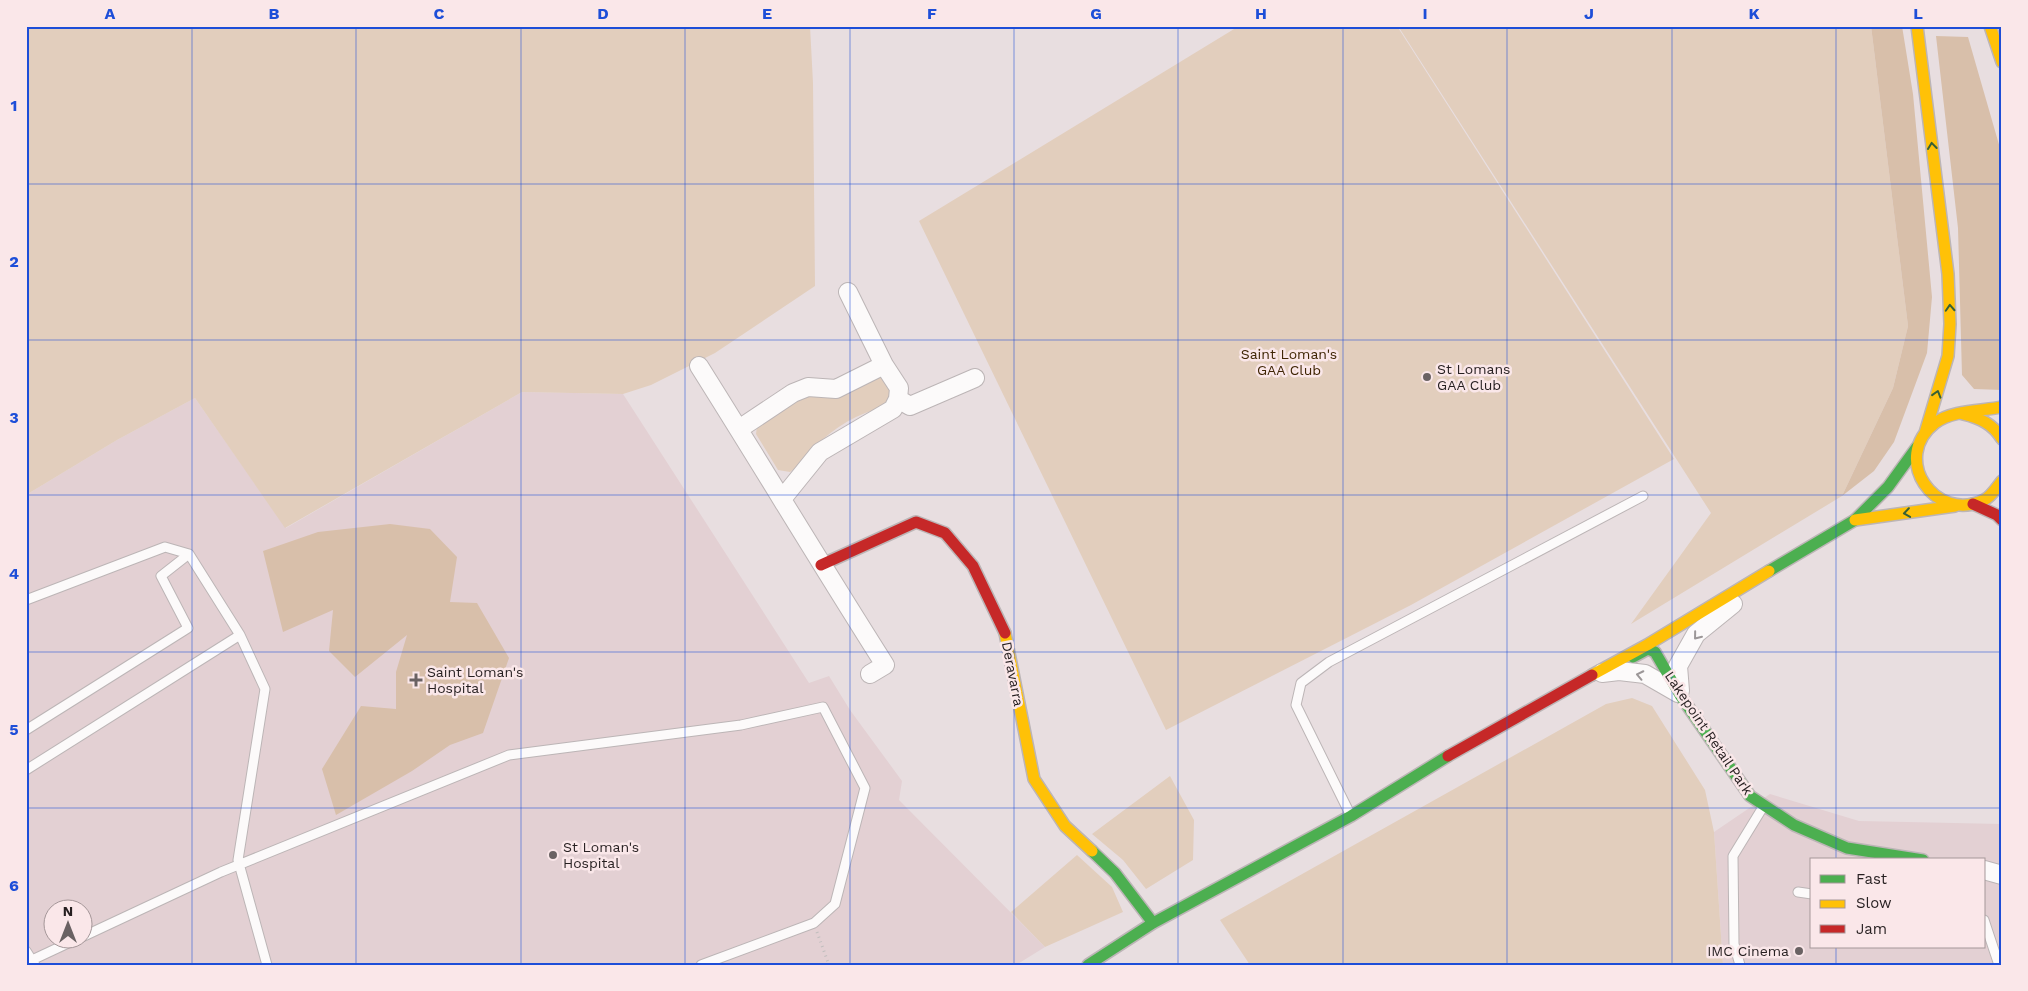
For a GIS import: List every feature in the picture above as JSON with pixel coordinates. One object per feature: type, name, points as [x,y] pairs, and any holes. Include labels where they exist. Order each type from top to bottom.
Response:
[{"type":"main road","points":[[1088,965],[1153,923],[1351,816],[1445,757],[1596,674],[1774,570],[1855,520],[1888,487],[1918,447],[1925,433],[1948,356],[1950,324],[1948,274],[1917,26]]},
{"type":"main road","points":[[1990,26],[2002,62]]},
{"type":"main road","points":[[1925,433],[1936,422],[1949,416],[2002,407]]},
{"type":"main road","points":[[1963,414],[1977,417],[1990,424],[2002,439]]},
{"type":"main road","points":[[1918,447],[1916,463],[1919,478],[1928,491],[1940,501],[1955,506]]},
{"type":"main road","points":[[1855,520],[1973,504],[1987,499],[2002,481]]},
{"type":"main road","points":[[1973,504],[1997,515],[2002,520]]},
{"type":"main road","name":"Deravarra","points":[[821,565],[916,522],[945,533],[973,566],[1004,630],[1034,778],[1065,826],[1114,873],[1153,923]]},
{"type":"main road","name":"Lakepoint Retail Park","points":[[1614,663],[1652,649],[1680,695],[1750,796],[1763,806],[1794,825],[1847,848],[1910,858]]},
{"type":"street","points":[[782,499],[820,452],[893,409],[898,399],[898,388],[884,365],[848,292]]},
{"type":"street","points":[[738,429],[794,393],[808,387],[836,389],[884,365]]},
{"type":"street","points":[[699,366],[821,565],[885,665],[870,674]]},
{"type":"street","points":[[898,399],[910,406],[975,378]]},
{"type":"street","points":[[1680,695],[1678,666],[1696,634],[1774,570]]},
{"type":"street","points":[[1596,674],[1618,671],[1645,674],[1680,695]]},
{"type":"street","points":[[1986,871],[2002,875]]},
{"type":"lane","points":[[1351,816],[1296,705],[1301,683],[1328,662],[1642,496]]},
{"type":"lane","points":[[26,600],[165,547],[189,554],[240,635],[265,689],[238,860],[267,965]]},
{"type":"lane","points":[[26,730],[188,628],[162,576],[189,554]]},
{"type":"lane","points":[[27,769],[240,635]]},
{"type":"lane","points":[[92,932],[239,865],[509,755],[741,725],[823,707],[865,788],[835,904],[814,923],[701,965]]},
{"type":"lane","points":[[1740,965],[1734,944],[1732,856],[1763,806]]},
{"type":"lane","points":[[1798,892],[1810,894]]},
{"type":"lane","points":[[1986,926],[1999,965]]},
{"type":"lane","points":[[26,951],[34,962],[60,948]]},
{"type":"path","points":[[814,923],[829,965]]},
{"type":"shaded area","points":[[1871,26],[1902,26],[1913,94],[1932,297],[1927,353],[1894,442],[1874,471],[1842,496],[1893,388],[1908,326]]},
{"type":"shaded area","points":[[1936,36],[1968,37],[2002,155],[2002,390],[1974,389],[1962,375],[1958,228]]},
{"type":"shaded area","name":"Saint Loman's Hospital","points":[[522,392],[623,394],[809,683],[829,676],[850,710],[902,781],[899,800],[1045,947],[1016,965],[26,965],[26,495],[117,440],[195,398],[286,528]]},
{"type":"shaded area","points":[[390,524],[430,529],[457,557],[450,602],[477,603],[509,658],[483,733],[450,745],[412,771],[336,815],[322,769],[361,706],[396,709],[396,672],[407,635],[355,677],[329,651],[333,610],[283,632],[263,551],[318,532]]},
{"type":"shaded area","points":[[1770,794],[1859,821],[2002,824],[2002,965],[1723,965],[1714,832]]},
{"type":"green space","points":[[26,26],[810,26],[813,83],[815,286],[715,353],[651,385],[623,394],[522,392],[285,528],[195,398],[117,440],[26,495]]},
{"type":"green space","name":"Saint Loman's GAA Club","points":[[1239,26],[1397,26],[1674,459],[1411,605],[1166,730],[919,221]]},
{"type":"green space","points":[[1398,26],[1871,26],[1908,326],[1893,388],[1842,496],[1631,624],[1711,513]]},
{"type":"green space","points":[[873,376],[883,377],[889,388],[891,400],[885,407],[865,413],[838,427],[790,472],[778,470],[756,434],[757,426],[809,394]]},
{"type":"green space","points":[[1632,698],[1652,706],[1705,790],[1714,832],[1723,965],[1250,965],[1220,920],[1606,704]]},
{"type":"green space","points":[[1170,776],[1194,820],[1193,860],[1146,889],[1123,860],[1092,834]]},
{"type":"green space","points":[[1077,855],[1112,887],[1123,912],[1045,947],[1011,912]]},
{"type":"traffic: fast","points":[[1769,571],[1855,520],[1888,487],[1917,447]]},
{"type":"traffic: fast","points":[[1633,657],[1648,649],[1655,652],[1680,695],[1750,796],[1794,825],[1847,848],[1910,858]]},
{"type":"traffic: fast","points":[[1088,965],[1153,923],[1351,816],[1448,756]]},
{"type":"traffic: fast","points":[[1092,851],[1115,873],[1153,923]]},
{"type":"traffic: slow","points":[[1917,26],[1948,274],[1950,324],[1948,356],[1925,433]]},
{"type":"traffic: slow","points":[[1990,26],[2002,62]]},
{"type":"traffic: slow","points":[[2002,407],[1958,413],[1942,419],[1935,423],[1922,437],[1917,453],[1918,469],[1924,484],[1935,495],[1949,503],[1966,505],[1987,499],[2002,481]]},
{"type":"traffic: slow","points":[[1963,414],[1986,422],[2002,439]]},
{"type":"traffic: slow","points":[[1855,520],[1955,506]]},
{"type":"traffic: slow","points":[[1592,675],[1647,645],[1769,571]]},
{"type":"traffic: slow","points":[[1005,633],[1034,779],[1065,826],[1092,851]]},
{"type":"traffic: jam","points":[[1973,504],[1997,515],[2002,520]]},
{"type":"traffic: jam","points":[[821,565],[916,522],[945,533],[973,566],[1005,633]]},
{"type":"traffic: jam","points":[[1448,756],[1592,675]]},
{"type":"place","name":"St Lomans GAA Club","points":[[1427,377]]},
{"type":"place","name":"Saint Loman's Hospital","points":[[416,680]]},
{"type":"place","name":"St Loman's Hospital","points":[[553,855]]},
{"type":"place","name":"IMC Cinema","points":[[1799,951]]}]
